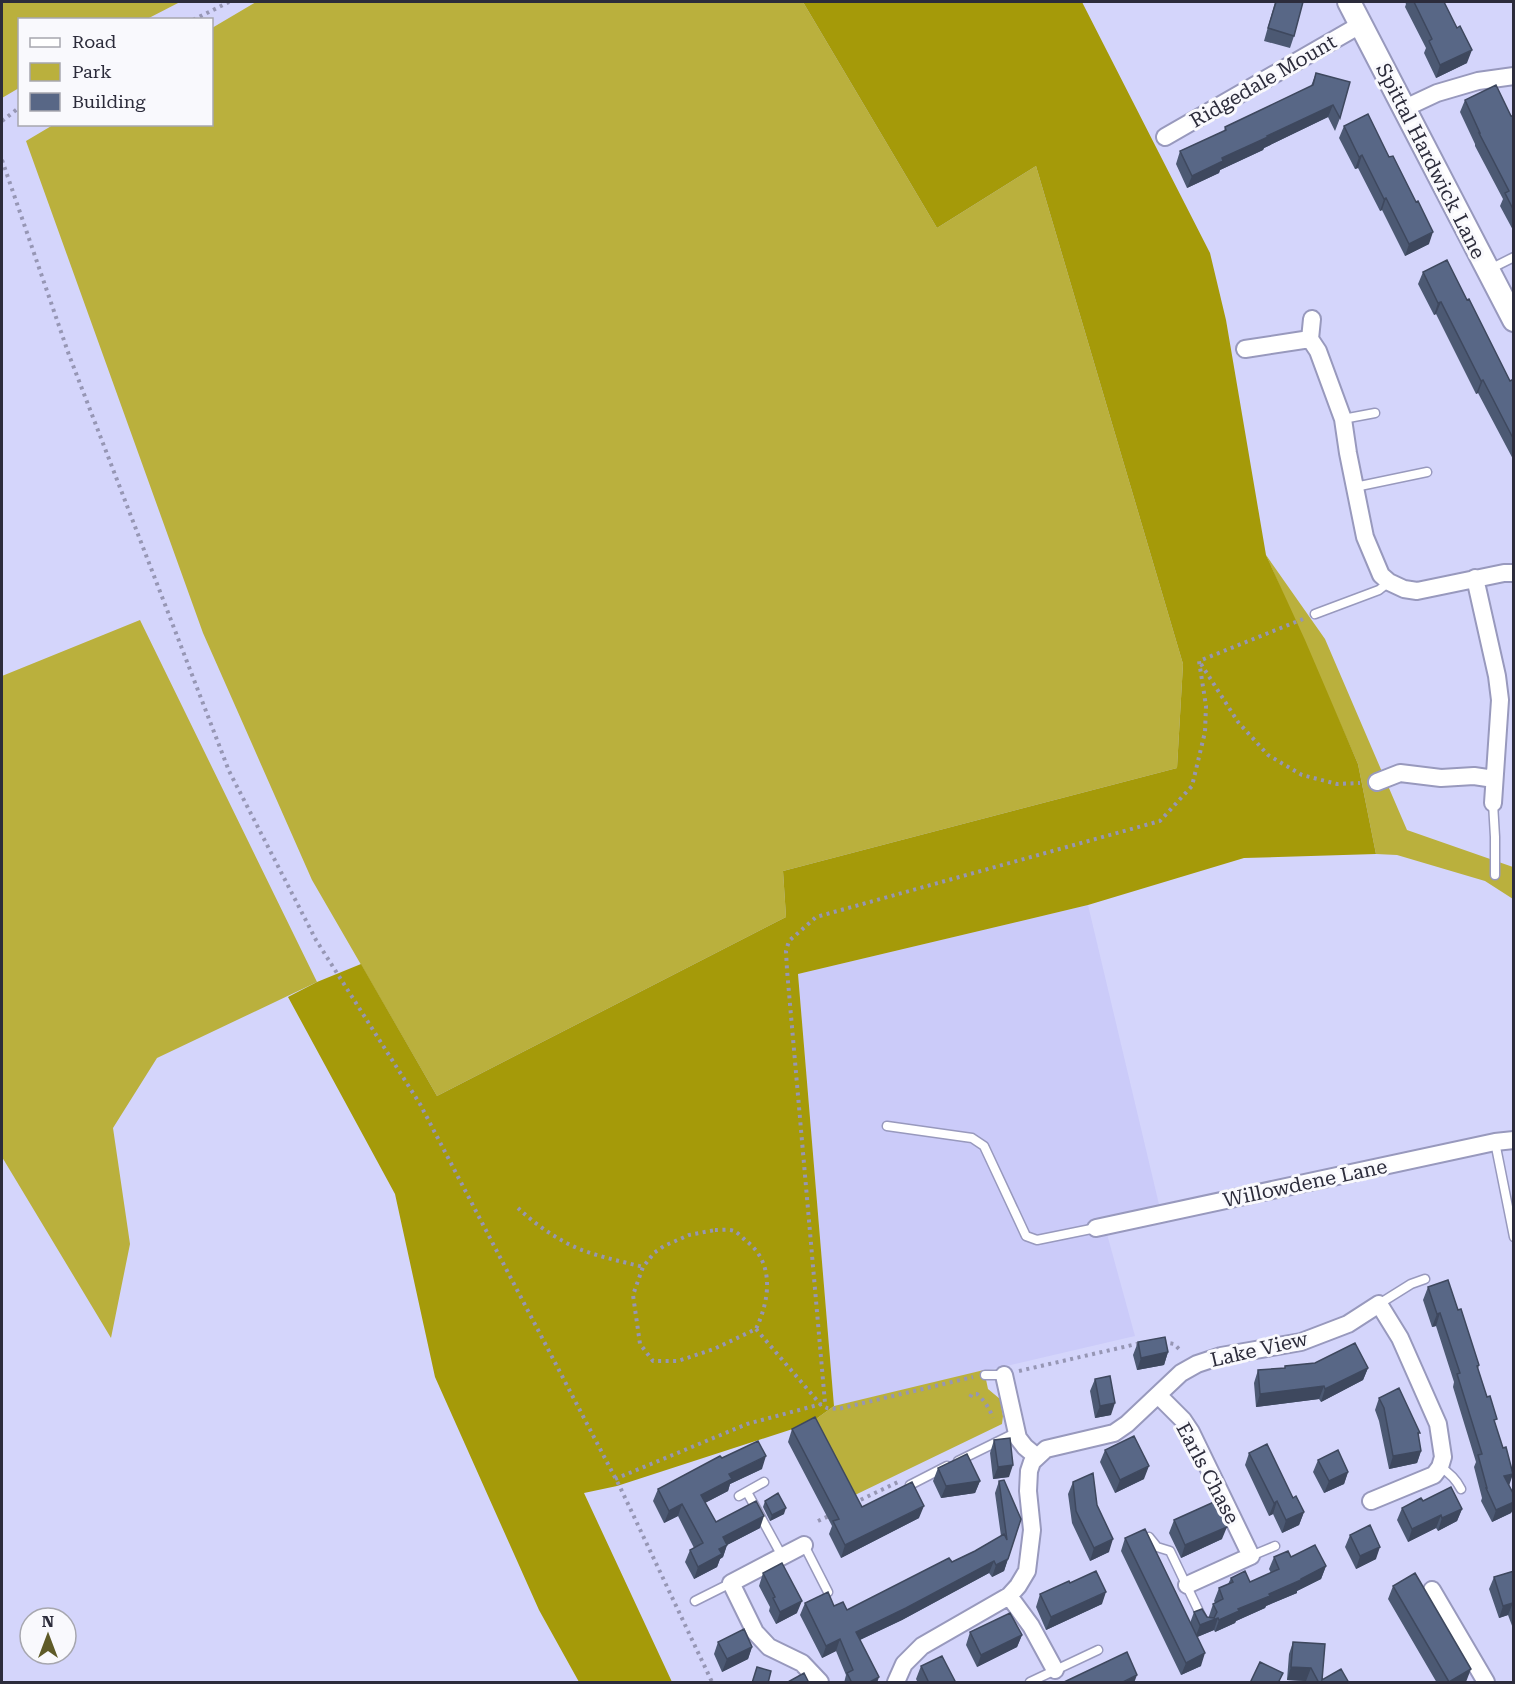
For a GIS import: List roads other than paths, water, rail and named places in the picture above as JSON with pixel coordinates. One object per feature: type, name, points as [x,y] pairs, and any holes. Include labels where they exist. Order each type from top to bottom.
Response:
[{"type":"street","name":"Spittal Hardwick Lane","points":[[1349,2],[1514,320]]},
{"type":"street","name":"Ridgedale Mount","points":[[1165,137],[1360,25]]},
{"type":"street","points":[[1404,108],[1437,93],[1478,81],[1514,75]]},
{"type":"street","points":[[1312,319],[1310,339],[1318,351],[1343,419],[1347,453],[1365,537],[1381,575],[1389,582],[1404,589],[1417,591],[1475,578],[1514,573]]},
{"type":"street","points":[[1245,349],[1310,339]]},
{"type":"street","points":[[1475,578],[1497,676],[1500,700],[1493,803]]},
{"type":"street","points":[[1377,782],[1400,773],[1441,778],[1474,776],[1494,779]]},
{"type":"street","name":"Willowdene Lane","points":[[1096,1228],[1514,1140]]},
{"type":"street","points":[[1371,1501],[1434,1475],[1443,1457],[1438,1424],[1431,1406],[1400,1338],[1379,1304]]},
{"type":"street","name":"Lake View","points":[[1037,1457],[1046,1449],[1114,1433],[1127,1424],[1181,1373],[1197,1364],[1221,1356],[1301,1342],[1348,1324],[1379,1304]]},
{"type":"street","points":[[896,1683],[904,1664],[922,1646],[1009,1596],[1028,1571],[1032,1530],[1028,1491],[1029,1471],[1032,1462],[1037,1457],[1018,1438],[1004,1375]]},
{"type":"street","name":"Earls Chase","points":[[1158,1395],[1183,1420],[1191,1432],[1251,1556]]},
{"type":"street","points":[[804,1545],[731,1582],[755,1632],[769,1647],[802,1663],[820,1683]]},
{"type":"street","points":[[1186,1586],[1251,1556]]},
{"type":"street","points":[[1432,1590],[1486,1683]]},
{"type":"street","points":[[1009,1596],[1031,1626],[1055,1670]]},
{"type":"lane","points":[[1488,270],[1514,257]]},
{"type":"lane","points":[[1343,419],[1375,413]]},
{"type":"lane","points":[[1355,487],[1427,472]]},
{"type":"lane","points":[[1315,614],[1379,590],[1389,582]]},
{"type":"lane","points":[[1493,803],[1495,875]]},
{"type":"lane","points":[[887,1126],[972,1138],[984,1146],[1026,1236],[1037,1240],[1096,1228]]},
{"type":"lane","points":[[1495,1143],[1514,1237]]},
{"type":"lane","name":"Lake View","points":[[1379,1304],[1411,1284],[1425,1280]]},
{"type":"lane","points":[[985,1375],[1004,1375]]},
{"type":"lane","points":[[910,1485],[1017,1432]]},
{"type":"lane","points":[[1440,1467],[1457,1481],[1461,1489]]},
{"type":"lane","points":[[764,1482],[743,1494],[782,1556]]},
{"type":"lane","points":[[1149,1537],[1157,1547],[1170,1551],[1206,1625]]},
{"type":"lane","points":[[804,1545],[828,1592]]},
{"type":"lane","points":[[1251,1556],[1275,1546]]},
{"type":"lane","points":[[694,1601],[731,1582]]},
{"type":"lane","points":[[1030,1683],[1098,1650]]}]
